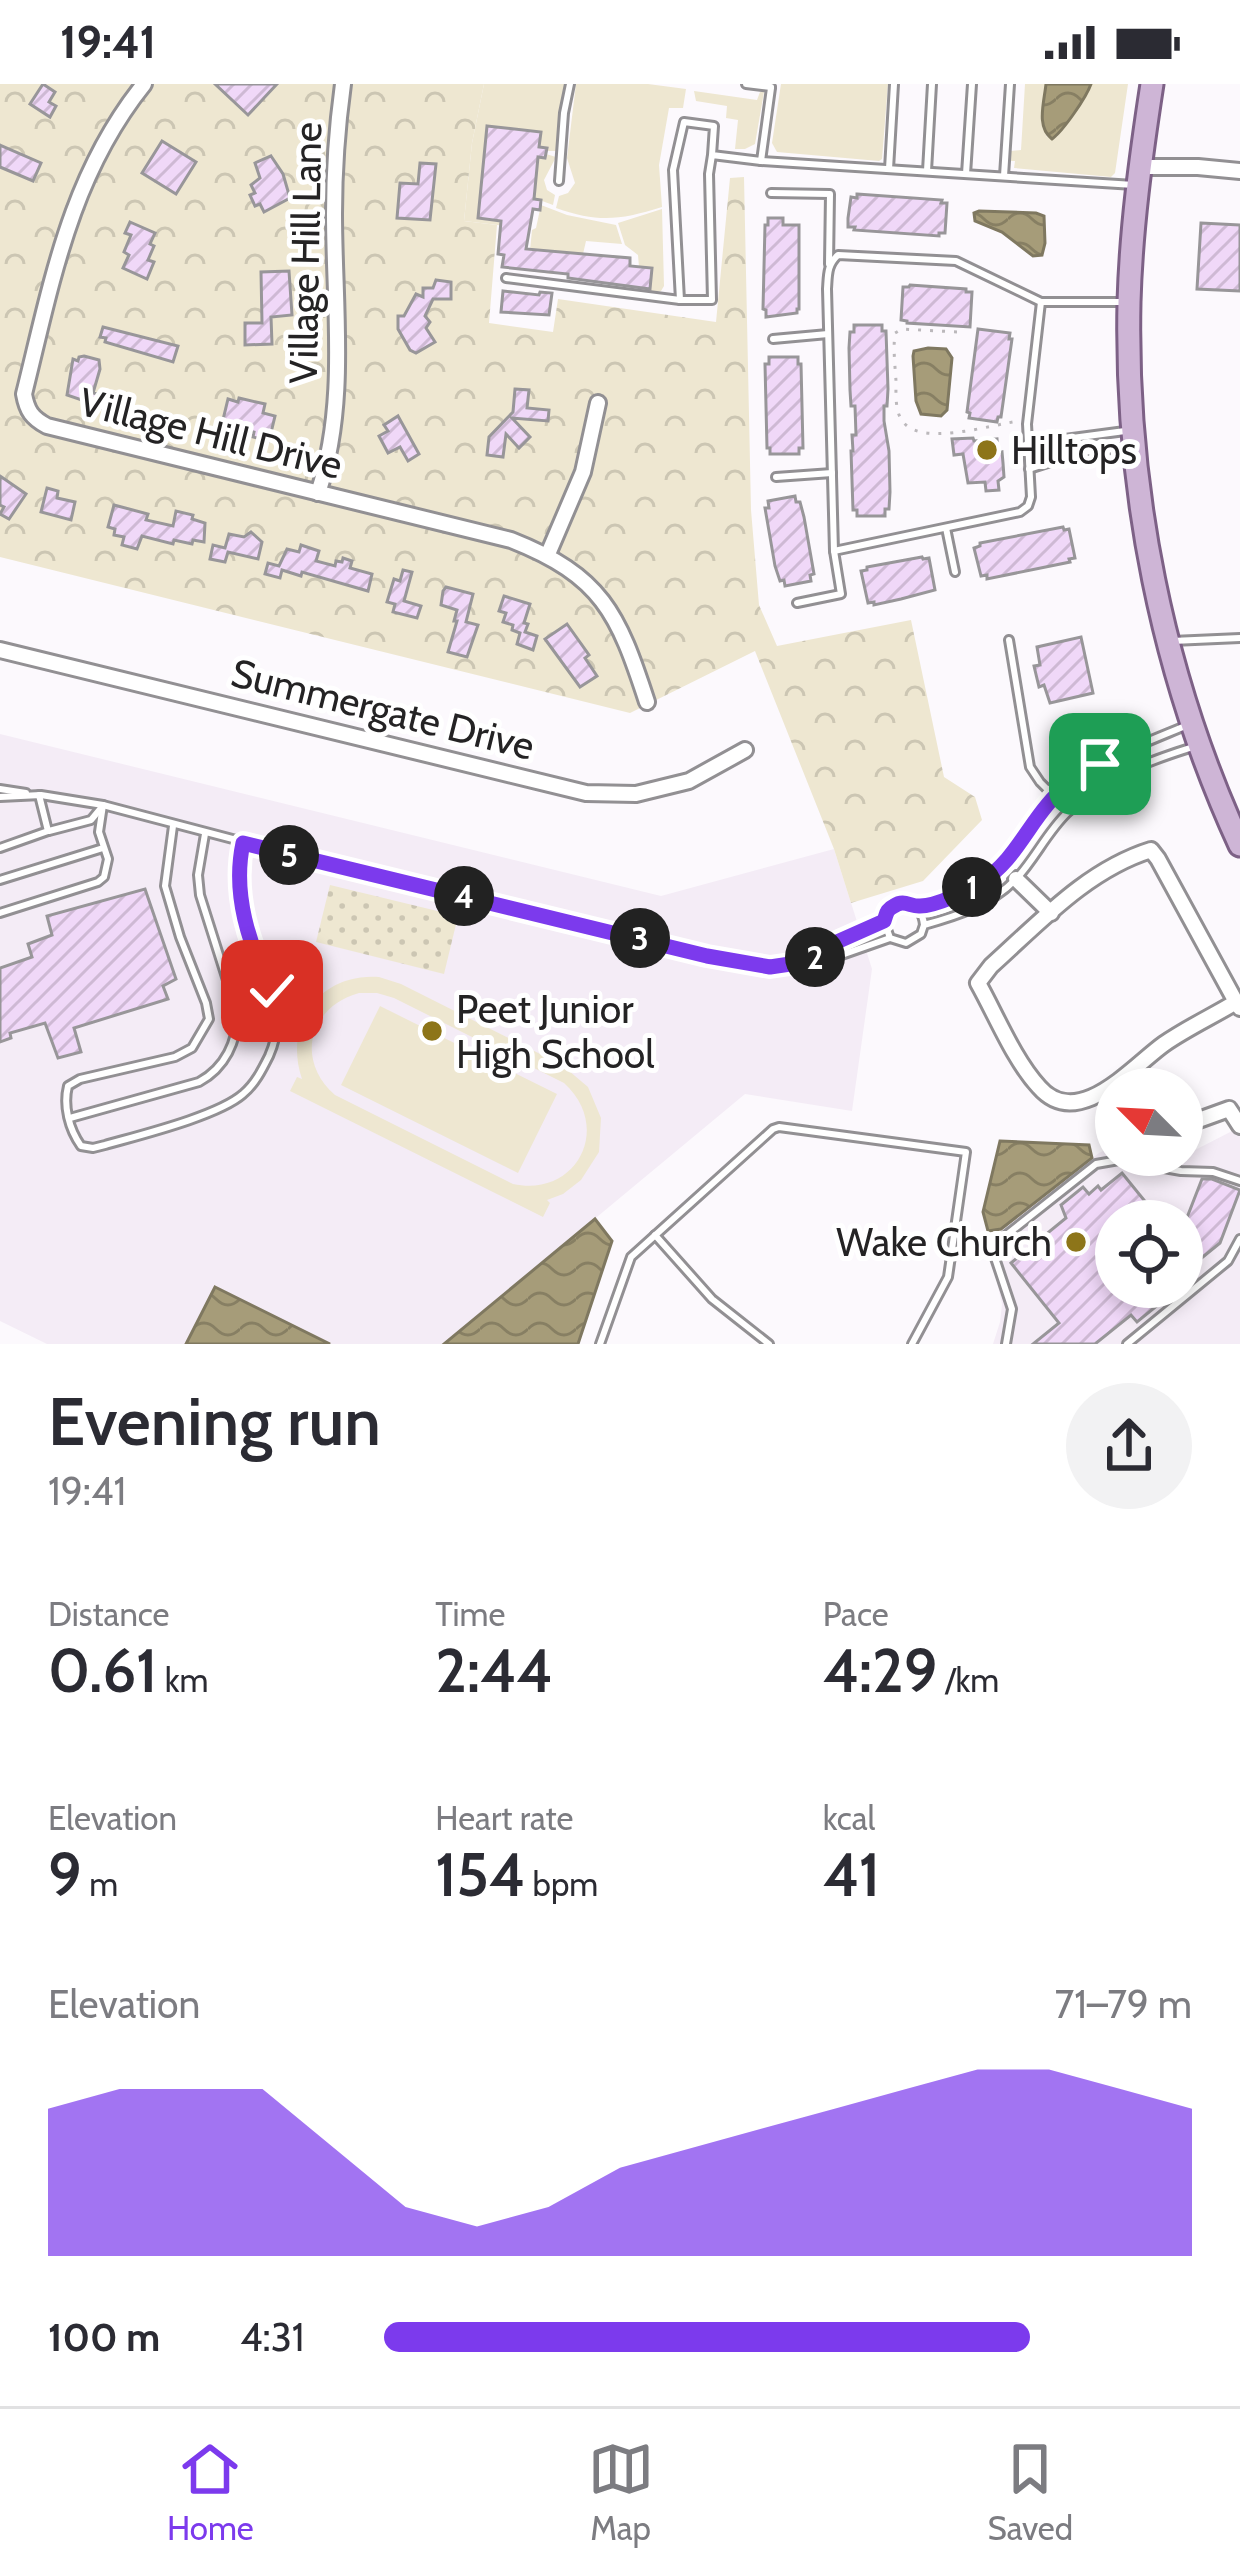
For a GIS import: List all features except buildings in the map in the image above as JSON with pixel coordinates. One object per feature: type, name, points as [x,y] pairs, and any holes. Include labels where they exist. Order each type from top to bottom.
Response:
[{"type":"main road","points":[[1152,84],[1138,176],[1129,302],[1134,438],[1152,574],[1168,641],[1197,734],[1240,845]]},
{"type":"street","name":"Village Hill Drive","points":[[144,84],[95,158],[60,248],[24,394],[34,419],[511,540],[548,554],[606,605],[631,653],[647,702]]},
{"type":"street","name":"Village Hill Lane","points":[[318,493],[337,388],[335,141],[344,84]]},
{"type":"street","points":[[1138,176],[1198,166],[1240,171]]},
{"type":"street","points":[[548,554],[583,472],[598,403]]},
{"type":"street","name":"Summergate Drive","points":[[0,650],[586,793],[636,794],[689,781],[745,750]]},
{"type":"street","points":[[1095,1095],[1075,1102],[1054,1099],[1040,1090],[978,982],[1089,880],[1123,859],[1151,850],[1238,1005],[1164,1044],[1142,1068]]},
{"type":"street","points":[[1016,879],[1051,913]]},
{"type":"street","points":[[1203,1118],[1234,1106],[1240,1126]]},
{"type":"lane","points":[[560,181],[570,84]]},
{"type":"lane","points":[[746,84],[771,86],[761,160]]},
{"type":"lane","points":[[889,169],[894,84]]},
{"type":"lane","points":[[928,171],[932,84]]},
{"type":"lane","points":[[966,174],[972,84]]},
{"type":"lane","points":[[1004,176],[1010,84]]},
{"type":"lane","points":[[506,278],[680,300],[712,300],[709,174],[714,126],[684,122],[673,170],[680,300]]},
{"type":"lane","points":[[712,155],[1004,176],[1138,176]]},
{"type":"lane","points":[[771,193],[830,194],[834,551],[842,594],[797,603]]},
{"type":"lane","points":[[828,267],[838,255],[956,261],[1041,302],[1129,302]]},
{"type":"lane","points":[[834,551],[1020,512],[1028,506],[1027,420],[1041,302]]},
{"type":"lane","points":[[773,339],[828,334]]},
{"type":"lane","points":[[1028,444],[1134,438]]},
{"type":"lane","points":[[1029,469],[1134,438]]},
{"type":"lane","points":[[776,477],[832,473]]},
{"type":"lane","points":[[946,527],[955,572]]},
{"type":"lane","points":[[1168,641],[1240,638]]},
{"type":"lane","points":[[1009,640],[1030,766],[1069,811]]},
{"type":"lane","points":[[916,907],[982,882],[1005,862],[1055,797],[1100,764],[1197,734]]},
{"type":"lane","points":[[924,925],[990,900],[1016,879],[1069,811],[1108,781],[1197,734]]},
{"type":"lane","points":[[0,793],[103,806],[748,964],[797,963],[884,921]]},
{"type":"lane","points":[[40,795],[48,831]]},
{"type":"lane","points":[[0,848],[91,820],[103,806]]},
{"type":"lane","points":[[0,913],[98,882],[108,860],[99,832],[103,806]]},
{"type":"lane","points":[[173,826],[165,886],[209,1019],[192,1048],[175,1057],[80,1079],[68,1086],[64,1102],[81,1146],[93,1148],[217,1111],[243,1094],[261,1073],[274,1046],[278,1018],[247,930],[238,867],[243,843]]},
{"type":"lane","points":[[70,1118],[199,1082],[212,1075],[233,1042],[237,1012],[200,895],[198,875],[205,834]]},
{"type":"lane","points":[[0,880],[103,848]]},
{"type":"lane","points":[[1005,862],[1016,879]]},
{"type":"lane","points":[[821,955],[833,958],[890,938],[906,943],[921,934],[924,925],[916,907],[903,902],[886,914],[890,938]]},
{"type":"lane","points":[[600,1344],[631,1257],[779,1127],[965,1152],[948,1277],[912,1344]]},
{"type":"lane","points":[[1006,1344],[1012,1309],[994,1255],[995,1244],[1096,1164],[1119,1160],[1214,1172],[1240,1181]]},
{"type":"lane","points":[[655,1235],[712,1299],[769,1344]]},
{"type":"lane","points":[[1127,1344],[1228,1261],[1240,1239]]},
{"type":"path","points":[[957,332],[902,329],[895,333],[897,410],[904,424],[921,433],[987,429],[1027,420]]},
{"type":"shaded area","name":"Peet Junior High School","points":[[0,734],[661,896],[834,849],[872,969],[852,1111],[745,1094],[444,1344],[330,1344],[215,1287],[186,1344],[47,1344],[0,1321]]},
{"type":"shaded area","points":[[1240,1127],[1240,1344],[993,1344],[1002,1304],[990,1252],[1001,1229],[1095,1156],[1095,1176],[1203,1176],[1203,1146]]},
{"type":"green space","points":[[0,84],[484,84],[464,221],[497,225],[489,323],[553,332],[558,299],[716,322],[730,178],[744,177],[751,510],[759,605],[777,646],[911,620],[944,777],[975,797],[982,820],[923,881],[851,903],[755,651],[630,713],[0,557]]},
{"type":"green space","points":[[484,84],[565,84],[557,151],[539,147],[540,132],[488,126],[536,172],[538,157],[556,157],[544,180],[555,195],[553,205],[482,179],[478,218],[515,222],[514,227],[464,221]]},
{"type":"green space","points":[[576,84],[686,89],[683,108],[669,108],[659,165],[662,207],[609,218],[556,208],[559,196],[575,183],[567,158]]},
{"type":"green space","points":[[781,84],[888,84],[882,159],[777,152],[772,143]]},
{"type":"green space","points":[[1025,84],[1046,84],[1042,125],[1047,137],[1057,137],[1091,84],[1128,84],[1111,177],[1014,168],[1011,151],[1021,150]]},
{"type":"green space","points":[[694,91],[757,100],[764,92],[755,144],[735,149],[738,120],[726,118],[727,106],[696,101]]},
{"type":"green space","points":[[541,205],[616,225],[622,244],[586,241],[583,254],[572,253],[553,274],[528,271],[532,230]]},
{"type":"green space","points":[[662,209],[664,286],[649,294],[652,269],[639,267],[638,255],[625,245],[618,223]]},
{"type":"green space","points":[[330,885],[458,916],[444,974],[316,942]]},
{"type":"green space","points":[[379,977],[401,984],[562,1065],[588,1087],[601,1118],[599,1152],[581,1180],[547,1200],[550,1203],[543,1217],[290,1091],[297,1077],[302,1079],[298,1039],[311,1006],[339,983]],"holes":[[[377,993],[564,1083],[586,1119],[581,1155],[570,1170],[536,1185],[513,1184],[335,1095],[315,1066],[313,1036],[319,1022],[342,1000]]]},
{"type":"green space","points":[[380,1006],[557,1094],[518,1173],[341,1085]]},
{"type":"water","points":[[1046,84],[1091,84],[1052,139],[1043,121]]},
{"type":"water","points":[[974,213],[1044,216],[1042,255],[1033,256],[1002,232],[975,221]]},
{"type":"water","points":[[946,349],[952,358],[947,410],[941,416],[921,414],[916,401],[914,351]]},
{"type":"water","points":[[1000,1141],[1089,1145],[1092,1158],[1001,1229],[988,1231],[983,1212]]},
{"type":"water","points":[[595,1219],[612,1241],[578,1344],[444,1344]]},
{"type":"water","points":[[215,1287],[330,1344],[186,1344]]},
{"type":"place","name":"Hilltops","points":[[987,450]]},
{"type":"place","name":"Peet Junior High School","points":[[432,1031]]},
{"type":"place","name":"Wake Church","points":[[1076,1242]]},
{"type":"route","points":[[272,991],[247,930],[239,891],[243,843],[707,956],[770,967],[821,955],[830,945],[884,921],[896,904],[916,907],[982,882],[1024,840],[1048,805],[1100,764]]}]
